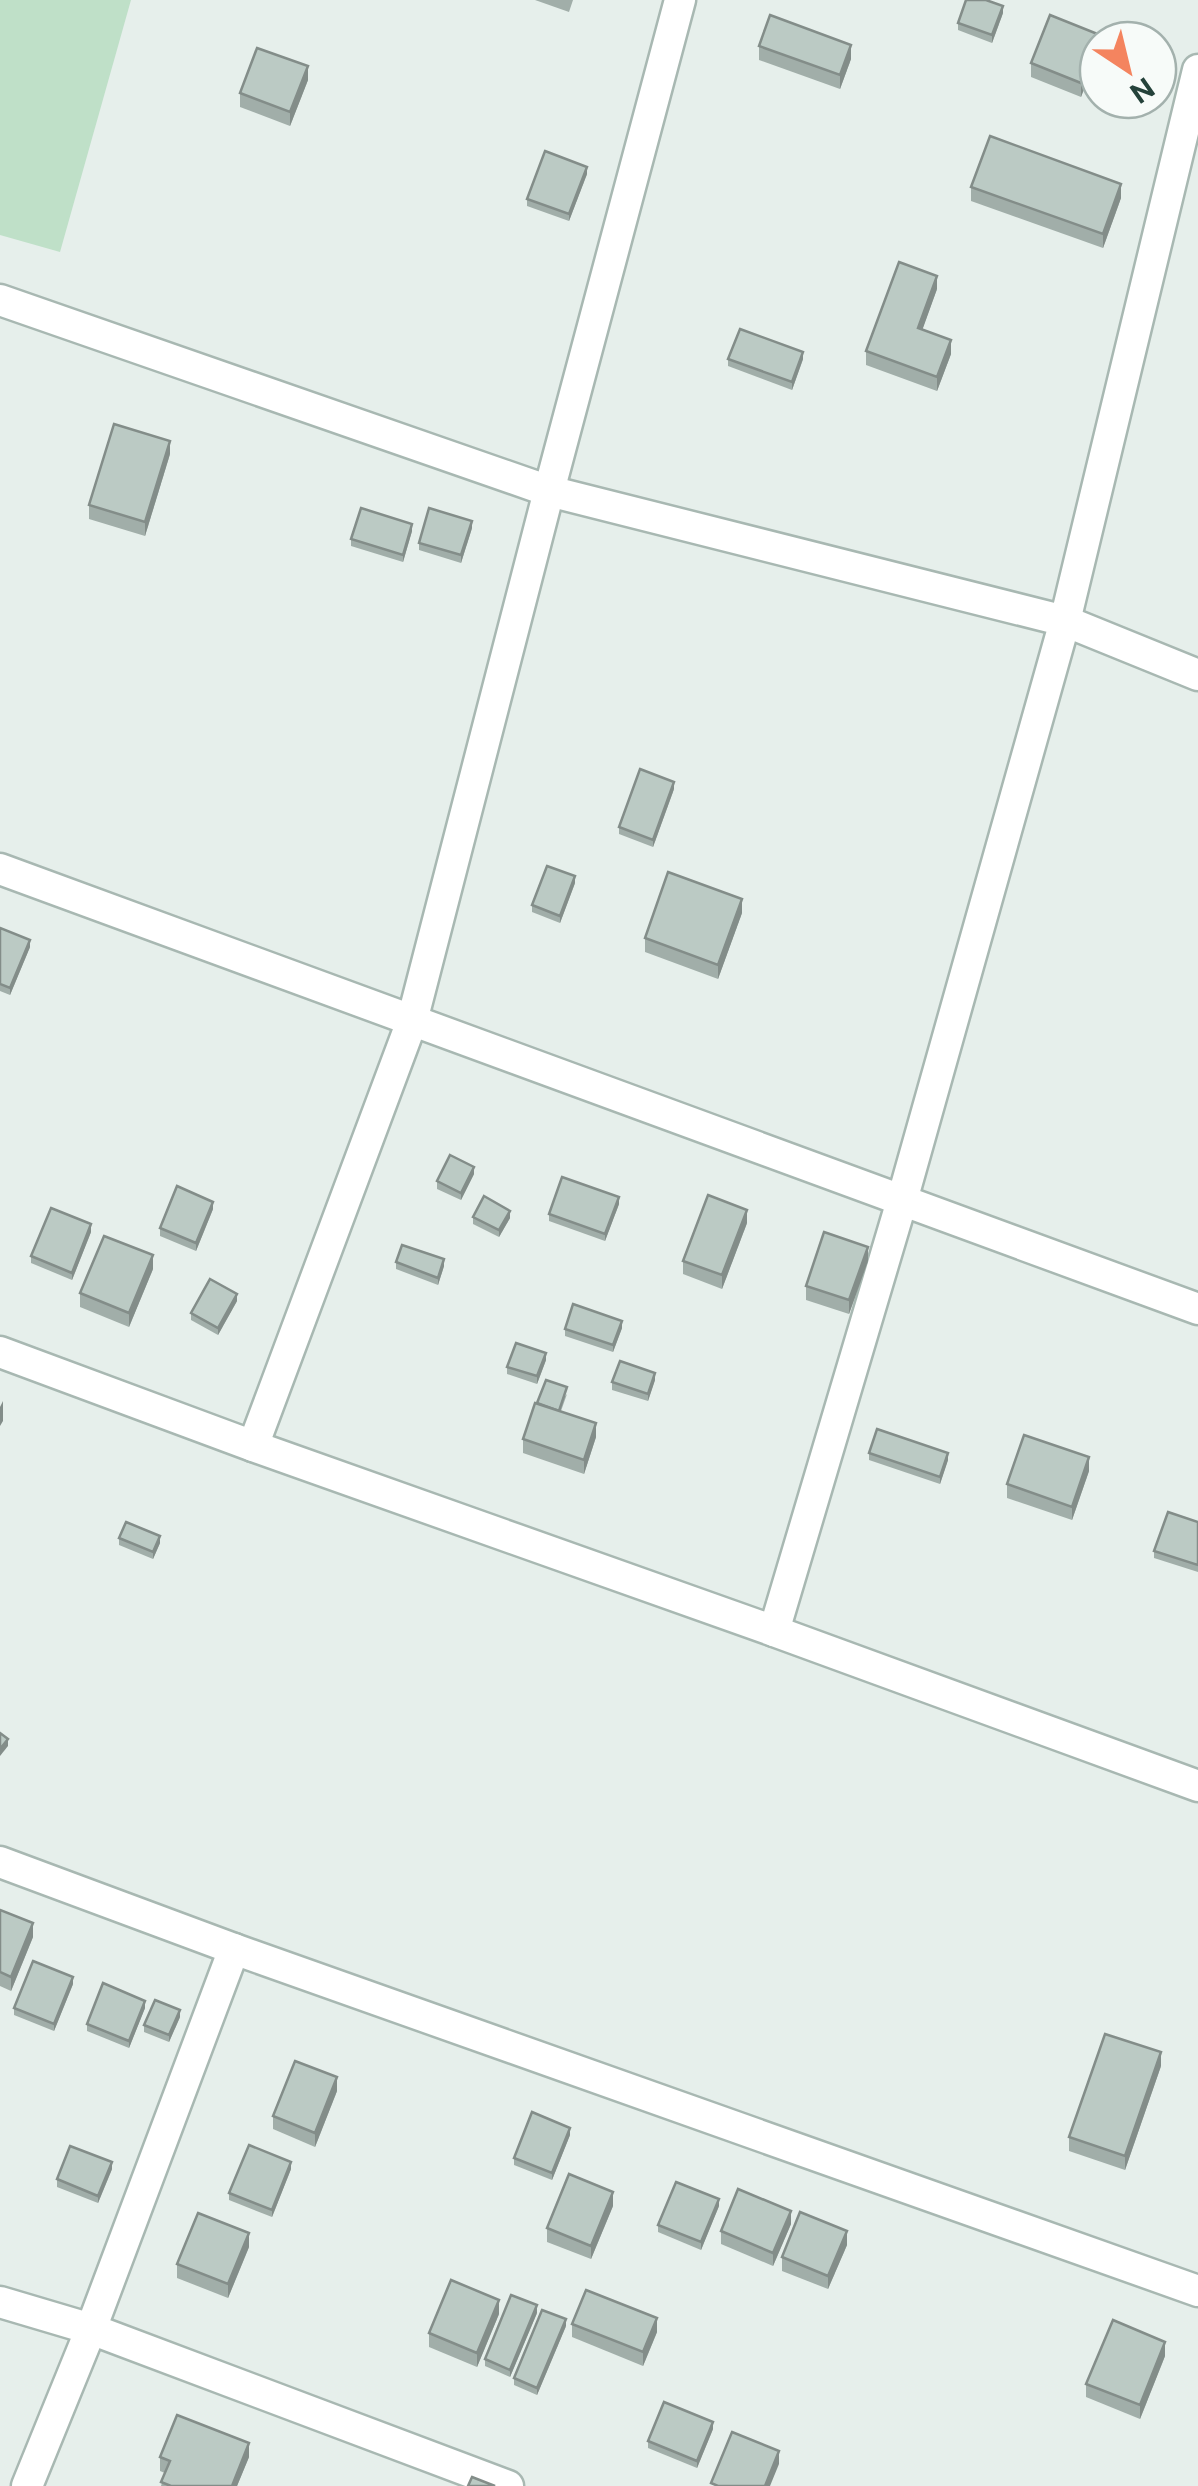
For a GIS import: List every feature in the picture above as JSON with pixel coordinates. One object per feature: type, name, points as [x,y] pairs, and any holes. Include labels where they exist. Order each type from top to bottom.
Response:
[{"type":"street","points":[[252,1446],[412,1021],[680,0]]},
{"type":"street","points":[[774,1631],[902,1201],[1065,620],[1198,70]]},
{"type":"street","points":[[0,300],[549,491],[1065,620],[1198,675]]},
{"type":"street","points":[[0,869],[1198,1308]]},
{"type":"street","points":[[0,1352],[1198,1786]]},
{"type":"street","points":[[0,1862],[234,1949],[1198,2291]]},
{"type":"street","points":[[27,2486],[92,2329],[234,1949]]},
{"type":"street","points":[[0,2302],[92,2329],[508,2486]]},
{"type":"green space","points":[[0,0],[131,0],[60,252],[0,235]]},
{"type":"building","points":[[966,0],[986,0],[1003,6],[992,35],[958,23]]},
{"type":"building","points":[[770,15],[851,45],[840,75],[759,46]]},
{"type":"building","points":[[1050,15],[1078,26],[1078,82],[1031,63]]},
{"type":"building","points":[[257,48],[308,66],[290,112],[240,93]]},
{"type":"building","points":[[990,136],[1121,184],[1103,234],[971,187]]},
{"type":"building","points":[[545,151],[587,167],[569,214],[527,199]]},
{"type":"building","points":[[899,262],[937,276],[918,328],[951,340],[937,377],[866,351]]},
{"type":"building","points":[[740,329],[803,352],[792,382],[728,359]]},
{"type":"building","points":[[114,424],[170,441],[145,522],[89,505]]},
{"type":"building","points":[[361,508],[412,524],[403,555],[351,539]]},
{"type":"building","points":[[429,508],[472,521],[461,555],[419,543]]},
{"type":"building","points":[[640,769],[674,782],[653,840],[619,827]]},
{"type":"building","points":[[547,866],[575,876],[560,916],[532,905]]},
{"type":"building","points":[[668,872],[742,899],[718,965],[645,938]]},
{"type":"building","points":[[0,928],[30,940],[10,988],[0,984]]},
{"type":"building","points":[[450,1155],[474,1167],[461,1193],[437,1181]]},
{"type":"building","points":[[562,1177],[619,1197],[605,1234],[549,1214]]},
{"type":"building","points":[[177,1186],[213,1202],[196,1243],[160,1228]]},
{"type":"building","points":[[708,1195],[747,1210],[722,1275],[683,1261]]},
{"type":"building","points":[[484,1196],[510,1211],[499,1230],[473,1217]]},
{"type":"building","points":[[51,1208],[91,1224],[72,1273],[31,1256]]},
{"type":"building","points":[[824,1232],[868,1247],[849,1300],[806,1286]]},
{"type":"building","points":[[104,1236],[153,1255],[129,1313],[80,1293]]},
{"type":"building","points":[[402,1245],[444,1259],[438,1278],[396,1262]]},
{"type":"building","points":[[210,1279],[237,1294],[218,1328],[191,1313]]},
{"type":"building","points":[[573,1304],[622,1321],[613,1345],[565,1329]]},
{"type":"building","points":[[516,1343],[546,1353],[537,1376],[507,1367]]},
{"type":"building","points":[[620,1361],[655,1373],[648,1394],[612,1382]]},
{"type":"building","points":[[546,1380],[567,1387],[559,1411],[537,1403]]},
{"type":"building","points":[[535,1403],[596,1423],[584,1460],[523,1439]]},
{"type":"building","points":[[877,1429],[948,1453],[940,1477],[869,1453]]},
{"type":"building","points":[[1024,1435],[1089,1457],[1072,1507],[1007,1484]]},
{"type":"building","points":[[1168,1512],[1198,1522],[1198,1565],[1154,1551]]},
{"type":"building","points":[[126,1522],[160,1536],[153,1552],[119,1538]]},
{"type":"building","points":[[0,1733],[8,1739],[0,1749]]},
{"type":"building","points":[[0,1910],[33,1923],[11,1977],[0,1972]]},
{"type":"building","points":[[33,1961],[73,1977],[54,2024],[14,2008]]},
{"type":"building","points":[[103,1983],[145,2001],[129,2041],[87,2024]]},
{"type":"building","points":[[155,2000],[180,2010],[169,2035],[144,2025]]},
{"type":"building","points":[[1105,2034],[1161,2052],[1125,2156],[1069,2137]]},
{"type":"building","points":[[295,2061],[337,2077],[315,2133],[273,2116]]},
{"type":"building","points":[[532,2112],[570,2128],[552,2173],[514,2158]]},
{"type":"building","points":[[249,2145],[291,2162],[272,2210],[229,2193]]},
{"type":"building","points":[[70,2146],[112,2162],[98,2196],[57,2179]]},
{"type":"building","points":[[569,2174],[613,2192],[591,2246],[547,2228]]},
{"type":"building","points":[[676,2182],[719,2199],[701,2242],[658,2225]]},
{"type":"building","points":[[738,2189],[791,2211],[773,2253],[721,2231]]},
{"type":"building","points":[[800,2212],[847,2231],[828,2276],[782,2257]]},
{"type":"building","points":[[198,2213],[249,2233],[228,2284],[177,2264]]},
{"type":"building","points":[[451,2280],[499,2300],[477,2353],[429,2333]]},
{"type":"building","points":[[586,2290],[657,2318],[643,2352],[572,2324]]},
{"type":"building","points":[[511,2295],[537,2305],[510,2370],[485,2359]]},
{"type":"building","points":[[542,2310],[566,2319],[537,2388],[514,2378]]},
{"type":"building","points":[[1113,2320],[1165,2342],[1140,2405],[1086,2384]]},
{"type":"building","points":[[664,2402],[713,2422],[697,2461],[648,2441]]},
{"type":"building","points":[[177,2415],[249,2443],[232,2486],[171,2486],[161,2482],[170,2461],[160,2457]]},
{"type":"building","points":[[732,2432],[779,2451],[765,2486],[711,2483]]},
{"type":"building","points":[[472,2477],[495,2486],[468,2486]]}]
